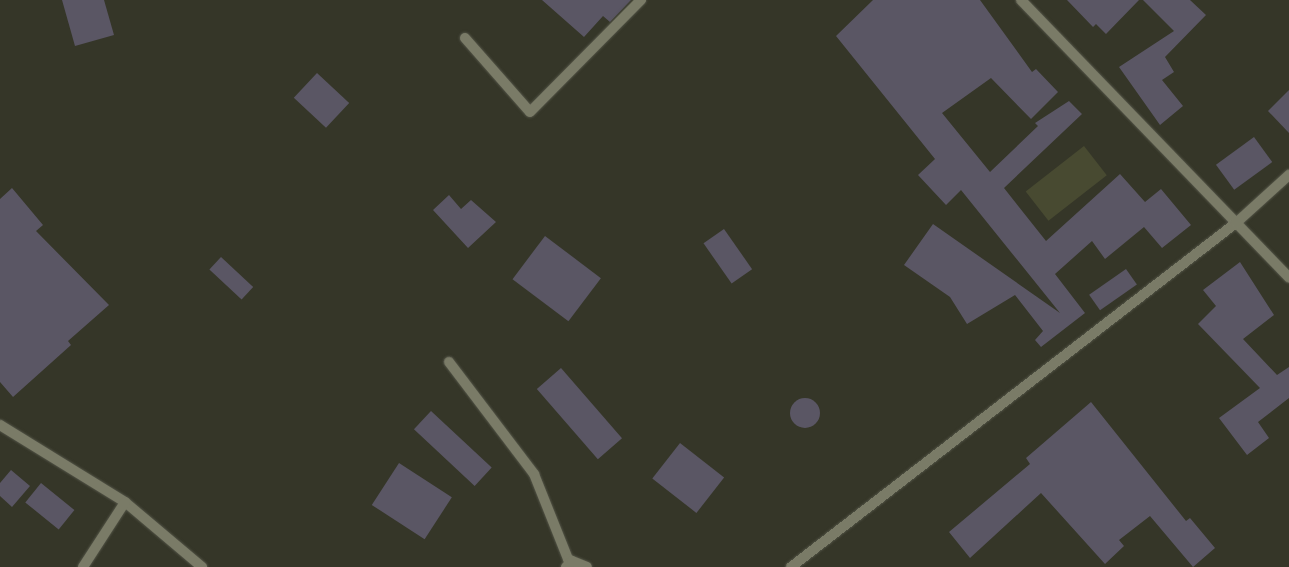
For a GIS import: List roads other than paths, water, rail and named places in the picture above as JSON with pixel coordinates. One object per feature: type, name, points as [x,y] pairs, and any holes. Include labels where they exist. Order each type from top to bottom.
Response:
[{"type":"street","points":[[465,38],[530,112],[641,0]]},
{"type":"street","points":[[1021,0],[1289,278]]},
{"type":"street","points":[[791,567],[1236,223],[1289,175]]},
{"type":"street","points":[[449,362],[534,474],[569,564],[587,567]]},
{"type":"street","points":[[0,425],[125,502],[202,567]]},
{"type":"street","points":[[83,567],[125,502]]}]
